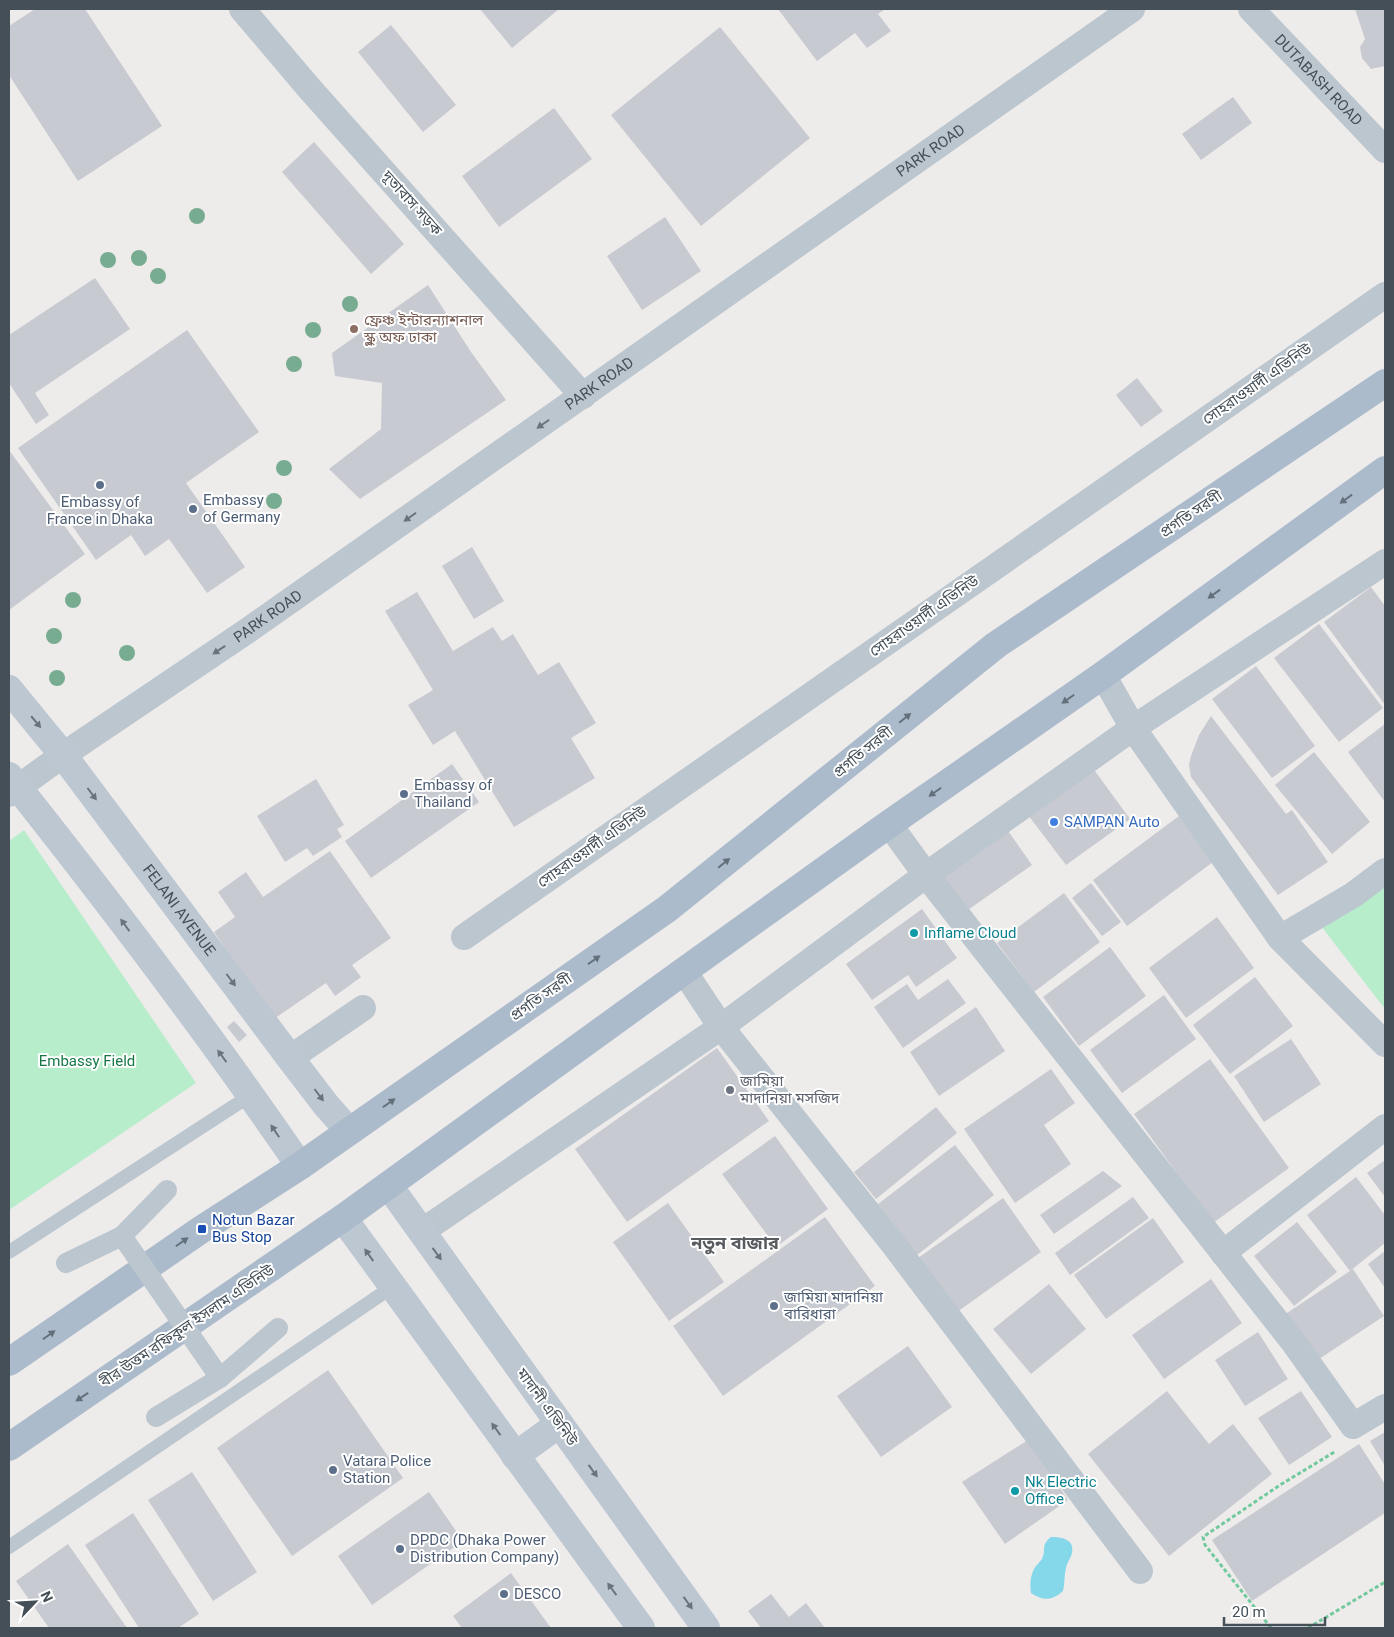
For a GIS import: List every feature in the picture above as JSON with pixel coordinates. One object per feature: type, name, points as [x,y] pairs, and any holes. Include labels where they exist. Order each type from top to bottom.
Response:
[{"type":"main road","name":"প্রগতি সরণী","points":[[349,1131],[667,909],[996,645],[1385,383]]},
{"type":"main road","points":[[388,1186],[889,824],[1103,675],[1385,470]]},
{"type":"main road","name":"FELANI AVENUE","points":[[9,690],[63,754],[326,1106],[349,1131]]},
{"type":"main road","points":[[12,786],[100,891],[251,1095],[300,1166]]},
{"type":"main road","points":[[9,1362],[202,1228],[300,1166],[349,1131]]},
{"type":"main road","name":"বীর উত্তম রফিকুল ইসলাম এভিনিউ","points":[[9,1448],[388,1186]]},
{"type":"main road","name":"মাদানী এভিনিউ","points":[[388,1186],[706,1628]]},
{"type":"main road","points":[[343,1218],[641,1628]]},
{"type":"main road","points":[[516,1456],[559,1424]]},
{"type":"street","name":"দূতাবাস সড়ক","points":[[242,9],[309,88],[583,396]]},
{"type":"street","name":"PARK ROAD","points":[[63,754],[247,631],[1132,9]]},
{"type":"street","name":"DUTABASH ROAD","points":[[1251,9],[1385,150]]},
{"type":"street","name":"সোহরাওয়ার্দী এভিনিউ","points":[[464,937],[1385,295]]},
{"type":"street","points":[[421,1232],[721,1027],[926,875],[1133,728],[1385,562]]},
{"type":"street","points":[[1103,675],[1133,728],[1280,938],[1385,1044]]},
{"type":"street","points":[[12,786],[63,754]]},
{"type":"street","points":[[889,824],[926,875],[1294,1343],[1353,1426],[1385,1407]]},
{"type":"street","points":[[1280,938],[1353,894],[1385,871]]},
{"type":"street","points":[[684,971],[721,1027],[894,1245],[1140,1571]]},
{"type":"street","points":[[290,1058],[363,1008]]},
{"type":"street","points":[[1223,1253],[1385,1127]]},
{"type":"street","points":[[66,1263],[122,1236],[167,1190]]},
{"type":"street","points":[[122,1236],[220,1378]]},
{"type":"street","points":[[156,1417],[220,1378],[278,1328]]},
{"type":"lane","points":[[9,1252],[251,1095]]},
{"type":"lane","points":[[9,1547],[392,1287]]},
{"type":"path","points":[[1271,1628],[1205,1545],[1203,1537],[1280,1485],[1350,1442],[1353,1426]]},
{"type":"path","points":[[1308,1628],[1385,1582]]},
{"type":"green space","name":"Embassy Field","points":[[24,830],[196,1083],[9,1210],[9,841]]},
{"type":"green space","points":[[1385,879],[1385,1009],[1321,926]]},
{"type":"water","points":[[1051,1537],[1063,1538],[1069,1542],[1072,1553],[1065,1573],[1063,1591],[1055,1597],[1043,1599],[1031,1593],[1031,1581],[1034,1569],[1042,1559],[1045,1545]]},
{"type":"building","points":[[35,9],[85,9],[162,126],[78,181],[9,75],[9,26]]},
{"type":"building","points":[[480,9],[559,9],[512,48]]},
{"type":"building","points":[[778,9],[885,9],[878,14],[891,31],[867,48],[855,33],[817,61]]},
{"type":"building","points":[[1355,9],[1385,9],[1385,66],[1371,69],[1362,58],[1360,47],[1365,39]]},
{"type":"building","points":[[391,25],[456,105],[423,132],[358,52]]},
{"type":"building","points":[[720,27],[810,138],[701,226],[611,115]]},
{"type":"building","points":[[1233,97],[1252,123],[1201,160],[1182,134]]},
{"type":"building","points":[[554,108],[592,159],[499,227],[462,176]]},
{"type":"building","points":[[314,142],[404,244],[371,274],[282,172]]},
{"type":"building","points":[[665,217],[701,271],[642,310],[607,256]]},
{"type":"building","points":[[95,278],[130,329],[35,393],[49,415],[36,424],[9,383],[9,335]]},
{"type":"building","points":[[428,285],[471,352],[506,400],[360,499],[329,469],[381,429],[382,383],[335,376],[332,353]]},
{"type":"building","points":[[187,330],[259,432],[186,483],[245,567],[207,593],[169,539],[145,556],[131,535],[96,560],[18,448]]},
{"type":"building","points":[[1137,378],[1163,411],[1141,427],[1116,395]]},
{"type":"building","points":[[9,450],[85,554],[9,610]]},
{"type":"building","points":[[472,547],[504,601],[474,619],[442,566]]},
{"type":"building","points":[[1371,587],[1385,606],[1385,705],[1324,622]]},
{"type":"building","points":[[417,592],[453,651],[493,627],[502,641],[513,634],[538,675],[559,662],[596,723],[571,738],[595,778],[514,827],[455,731],[433,745],[408,705],[433,690],[385,611]]},
{"type":"building","points":[[1319,624],[1383,708],[1339,742],[1274,658]]},
{"type":"building","points":[[1256,666],[1315,746],[1272,778],[1212,699]]},
{"type":"building","points":[[1211,716],[1286,814],[1292,810],[1328,862],[1278,895],[1191,777],[1189,765],[1191,756],[1199,735]]},
{"type":"building","points":[[1385,724],[1385,802],[1348,752]]},
{"type":"building","points":[[1314,752],[1370,822],[1332,854],[1275,785]]},
{"type":"building","points":[[452,764],[479,802],[371,878],[345,841]]},
{"type":"building","points":[[1092,767],[1130,819],[1066,865],[1028,815]]},
{"type":"building","points":[[316,779],[344,825],[337,829],[342,837],[313,856],[307,848],[285,862],[257,816]]},
{"type":"building","points":[[1179,816],[1213,862],[1127,926],[1093,880]]},
{"type":"building","points":[[1006,828],[1032,865],[965,912],[940,876]]},
{"type":"building","points":[[330,851],[391,938],[352,965],[361,977],[335,996],[326,983],[274,1019],[214,932],[235,917],[218,892],[246,872],[263,897]]},
{"type":"building","points":[[1091,883],[1121,922],[1102,936],[1072,898]]},
{"type":"building","points":[[1064,893],[1100,942],[1034,992],[997,943]]},
{"type":"building","name":"Inflame Cloud","points":[[922,909],[957,958],[916,987],[908,975],[872,1000],[846,964]]},
{"type":"building","points":[[1217,917],[1254,968],[1186,1018],[1149,968]]},
{"type":"building","points":[[1110,947],[1146,996],[1079,1046],[1043,997]]},
{"type":"building","points":[[1255,977],[1293,1026],[1230,1074],[1193,1025]]},
{"type":"building","points":[[948,979],[966,1003],[903,1048],[874,1007],[907,984],[918,1000]]},
{"type":"building","points":[[1164,995],[1196,1039],[1122,1093],[1090,1050]]},
{"type":"building","points":[[976,1007],[1005,1051],[939,1096],[910,1052]]},
{"type":"building","points":[[234,1021],[247,1035],[239,1042],[227,1027]]},
{"type":"building","points":[[1291,1039],[1321,1084],[1264,1122],[1234,1076]]},
{"type":"building","points":[[717,1048],[769,1121],[627,1222],[575,1149]]},
{"type":"building","points":[[1210,1059],[1289,1168],[1213,1223],[1134,1114]]},
{"type":"building","points":[[1051,1069],[1075,1103],[1044,1125],[1071,1164],[1015,1203],[964,1129]]},
{"type":"building","points":[[936,1107],[957,1133],[876,1199],[854,1172]]},
{"type":"building","name":"জামিয়া মাদানিয়া বারিধারা","points":[[775,1136],[828,1209],[776,1247],[722,1174]]},
{"type":"building","points":[[955,1145],[994,1195],[917,1255],[878,1204]]},
{"type":"building","points":[[1385,1160],[1385,1197],[1367,1173]]},
{"type":"building","points":[[1103,1171],[1122,1186],[1054,1234],[1040,1215]]},
{"type":"building","points":[[1356,1177],[1385,1215],[1385,1243],[1350,1271],[1307,1215]]},
{"type":"building","points":[[1133,1197],[1149,1218],[1070,1275],[1055,1253]]},
{"type":"building","points":[[1003,1198],[1041,1252],[957,1312],[918,1258]]},
{"type":"building","points":[[668,1203],[724,1282],[669,1321],[613,1242]]},
{"type":"building","name":"জামিয়া মাদানিয়া বারিধারা","points":[[825,1217],[875,1286],[723,1396],[673,1326]]},
{"type":"building","points":[[1153,1218],[1184,1262],[1106,1319],[1074,1275]]},
{"type":"building","points":[[1297,1222],[1337,1272],[1294,1306],[1254,1256]]},
{"type":"building","points":[[1385,1251],[1385,1288],[1368,1264]]},
{"type":"building","points":[[1353,1269],[1384,1316],[1316,1361],[1284,1315]]},
{"type":"building","points":[[1211,1279],[1242,1323],[1164,1379],[1132,1335]]},
{"type":"building","points":[[1049,1284],[1086,1329],[1031,1374],[993,1329]]},
{"type":"building","points":[[1258,1332],[1288,1379],[1245,1406],[1215,1360]]},
{"type":"building","points":[[908,1346],[952,1407],[881,1457],[837,1396]]},
{"type":"building","points":[[328,1370],[403,1478],[292,1556],[217,1448]]},
{"type":"building","points":[[1167,1391],[1209,1444],[1233,1424],[1272,1474],[1169,1556],[1088,1454]]},
{"type":"building","points":[[1301,1391],[1332,1437],[1289,1465],[1258,1418]]},
{"type":"building","points":[[1385,1432],[1385,1466],[1370,1441]]},
{"type":"building","name":"Nk Electric Office","points":[[1028,1440],[1068,1500],[1005,1544],[962,1482]]},
{"type":"building","points":[[1359,1444],[1385,1484],[1385,1513],[1252,1601],[1212,1540]]},
{"type":"building","points":[[192,1472],[257,1572],[213,1601],[148,1500]]},
{"type":"building","name":"DPDC (Dhaka Power Distribution Company)","points":[[429,1492],[463,1541],[372,1605],[338,1556]]},
{"type":"building","points":[[133,1513],[199,1614],[178,1628],[139,1628],[85,1545]]},
{"type":"building","points":[[68,1544],[127,1628],[49,1628],[16,1581]]},
{"type":"building","name":"DESCO","points":[[511,1573],[551,1628],[462,1628],[453,1616]]},
{"type":"building","points":[[771,1594],[789,1617],[806,1603],[825,1628],[761,1628],[748,1611]]},
{"type":"place","name":"ফ্রেঞ্চ ইন্টারন্যাশনাল স্কুল অফ ঢাকা","points":[[354,329]]},
{"type":"place","name":"Embassy of France in Dhaka","points":[[100,485]]},
{"type":"place","name":"Embassy of Germany","points":[[193,509]]},
{"type":"place","name":"Embassy of Thailand","points":[[404,794]]},
{"type":"place","name":"SAMPAN Auto","points":[[1054,822]]},
{"type":"place","name":"Inflame Cloud","points":[[914,933]]},
{"type":"place","name":"জামিয়া মাদানিয়া মসজিদ","points":[[730,1090]]},
{"type":"place","name":"Notun Bazar Bus Stop","points":[[202,1229]]},
{"type":"place","name":"জামিয়া মাদানিয়া বারিধারা","points":[[774,1306]]},
{"type":"place","name":"Vatara Police Station","points":[[333,1470]]},
{"type":"place","name":"Nk Electric Office","points":[[1015,1491]]},
{"type":"place","name":"DPDC (Dhaka Power Distribution Company)","points":[[400,1549]]},
{"type":"place","name":"DESCO","points":[[504,1594]]},
{"type":"district","name":"নতুন বাজার","points":[[735,1243]]}]
